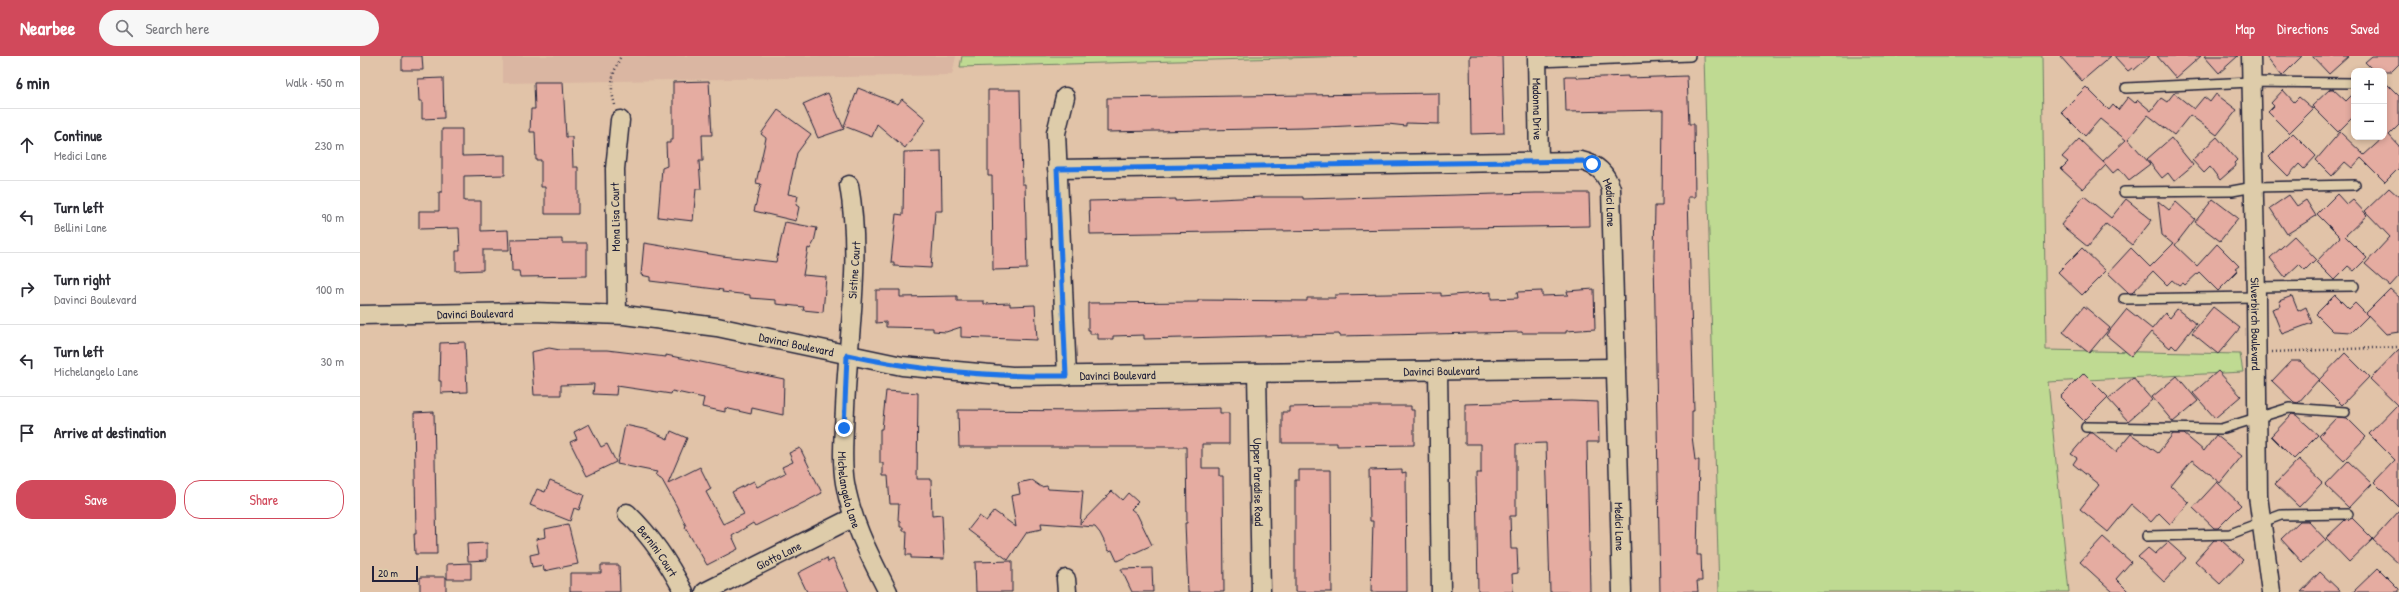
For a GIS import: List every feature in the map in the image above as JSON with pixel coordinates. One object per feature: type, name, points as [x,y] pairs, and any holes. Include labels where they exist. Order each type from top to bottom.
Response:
[{"type":"street","name":"Silverbirch Boulevard","points":[[2251,56],[2257,352],[2258,496],[2270,592]]},
{"type":"street","name":"Madonna Drive","points":[[1537,59],[1539,161]]},
{"type":"street","points":[[1065,97],[1056,134],[1066,376]]},
{"type":"street","name":"Mona Lisa Court","points":[[617,314],[615,169],[620,120]]},
{"type":"street","name":"Medici Lane","points":[[1057,169],[1539,161],[1582,161],[1592,164],[1608,179],[1612,189],[1622,592]]},
{"type":"street","name":"Sistine Court","points":[[847,355],[856,244],[849,185]]},
{"type":"street","name":"Davinci Boulevard","points":[[360,315],[532,312],[617,314],[717,327],[902,366],[955,372],[1066,376],[1616,368]]},
{"type":"street","name":"Michelangelo Lane","points":[[847,355],[843,458],[845,482],[852,518],[888,592]]},
{"type":"street","points":[[1438,370],[1441,592]]},
{"type":"street","name":"Upper Paradise Road","points":[[1257,373],[1261,592]]},
{"type":"street","name":"Bernini Court","points":[[627,513],[646,531],[661,551],[684,592]]},
{"type":"street","name":"Giotto Lane","points":[[705,592],[852,518]]},
{"type":"lane","points":[[1537,59],[1690,56]]},
{"type":"lane","points":[[2126,88],[2251,82],[2351,82]]},
{"type":"lane","points":[[2124,192],[2232,191],[2254,187],[2355,185]]},
{"type":"lane","points":[[2124,299],[2354,286]]},
{"type":"lane","points":[[2086,427],[2221,428],[2289,408],[2345,412]]},
{"type":"lane","points":[[2147,536],[2230,534],[2261,521],[2281,515],[2348,514]]},
{"type":"path","points":[[620,120],[611,92],[611,85],[614,70],[621,56]]},
{"type":"path","points":[[2257,352],[2399,347]]},
{"type":"shaded area","points":[[503,56],[956,56],[952,75],[503,83]]},
{"type":"green space","points":[[962,56],[1357,56],[960,67]]},
{"type":"green space","points":[[1704,56],[2042,56],[2046,350],[2240,354],[2243,372],[2048,382],[2069,592],[1719,592]]},
{"type":"building","points":[[402,56],[422,56],[423,70],[402,70]]},
{"type":"building","points":[[1470,56],[1502,56],[1504,133],[1471,134]]},
{"type":"building","points":[[2060,56],[2111,56],[2082,81]]},
{"type":"building","points":[[2114,56],[2150,56],[2134,70],[2132,68],[2128,71]]},
{"type":"building","points":[[2157,56],[2201,56],[2176,78]]},
{"type":"building","points":[[2204,56],[2238,56],[2219,73]]},
{"type":"building","points":[[2266,56],[2302,56],[2282,76]]},
{"type":"building","points":[[2312,56],[2349,56],[2329,74]]},
{"type":"building","points":[[2372,56],[2399,56],[2399,64],[2392,71],[2387,71],[2387,68],[2371,68],[2365,62]]},
{"type":"building","points":[[1565,76],[1577,76],[1577,78],[1628,76],[1628,78],[1687,76],[1689,124],[1694,124],[1695,197],[1688,197],[1694,411],[1692,411],[1692,436],[1695,460],[1699,460],[1697,555],[1701,555],[1702,581],[1697,581],[1698,592],[1660,592],[1654,255],[1655,206],[1662,206],[1663,110],[1566,112]]},
{"type":"building","points":[[443,78],[444,118],[422,119],[422,101],[419,101],[418,79]]},
{"type":"building","points":[[709,81],[712,135],[702,135],[703,161],[699,161],[701,189],[696,189],[693,221],[658,217],[662,168],[667,166],[666,143],[670,143],[670,140],[673,140],[673,82]]},
{"type":"building","points":[[534,82],[563,82],[566,137],[572,137],[573,167],[578,167],[578,214],[545,214],[545,187],[541,187],[541,160],[536,160],[535,132],[530,132],[531,109],[535,109]]},
{"type":"building","points":[[2387,84],[2399,96],[2399,125],[2389,135],[2399,146],[2399,168],[2385,182],[2361,158],[2352,168],[2345,162],[2332,176],[2316,160],[2340,132],[2364,155],[2381,140],[2387,140]]},
{"type":"building","points":[[2086,87],[2109,110],[2113,105],[2118,110],[2128,97],[2135,103],[2138,100],[2151,111],[2161,98],[2167,102],[2174,93],[2194,109],[2204,97],[2210,102],[2216,94],[2237,110],[2217,135],[2190,115],[2174,135],[2148,115],[2128,139],[2150,164],[2129,180],[2119,168],[2113,173],[2106,165],[2083,189],[2061,169],[2068,162],[2062,157],[2079,139],[2105,164],[2103,161],[2126,140],[2100,119],[2085,136],[2061,112]]},
{"type":"building","points":[[858,88],[898,104],[902,99],[926,119],[905,148],[877,124],[872,137],[844,126]]},
{"type":"building","points":[[2330,89],[2333,89],[2346,101],[2351,96],[2351,119],[2338,132],[2312,106]]},
{"type":"building","points":[[988,90],[1020,90],[1022,184],[1025,184],[1027,269],[993,270],[992,176],[988,176]]},
{"type":"building","points":[[2283,90],[2294,102],[2299,97],[2313,109],[2289,133],[2268,112],[2274,106],[2271,103]]},
{"type":"building","points":[[828,93],[844,129],[818,138],[803,104]]},
{"type":"building","points":[[1439,93],[1439,124],[1406,123],[1406,126],[1388,124],[1305,128],[1107,132],[1107,98]]},
{"type":"building","points":[[778,110],[811,134],[797,153],[788,194],[798,196],[796,205],[799,207],[796,221],[754,211],[761,184],[756,183],[766,138],[761,134]]},
{"type":"building","points":[[442,129],[462,129],[462,156],[505,155],[505,175],[464,176],[464,201],[481,201],[481,231],[508,230],[509,250],[483,250],[483,270],[456,271],[456,251],[460,251],[459,228],[419,229],[419,211],[439,211],[439,192],[442,192]]},
{"type":"building","points":[[2293,133],[2316,156],[2304,169],[2299,164],[2288,176],[2269,157]]},
{"type":"building","points":[[2217,137],[2237,160],[2234,163],[2236,166],[2220,180],[2210,167],[2204,173],[2192,160]]},
{"type":"building","points":[[2171,138],[2193,165],[2174,181],[2168,173],[2162,178],[2147,159]]},
{"type":"building","points":[[941,151],[942,211],[935,211],[931,268],[894,266],[894,262],[891,262],[896,214],[903,215],[904,152]]},
{"type":"building","points":[[2389,188],[2399,197],[2399,276],[2390,286],[2365,264],[2390,237],[2365,211]]},
{"type":"building","points":[[1589,193],[1590,226],[1090,234],[1089,201],[1175,199],[1175,201],[1262,197],[1303,197],[1303,199]]},
{"type":"building","points":[[2337,194],[2347,205],[2353,200],[2367,215],[2345,236],[2367,258],[2354,271],[2348,266],[2334,280],[2316,262],[2340,237],[2317,214]]},
{"type":"building","points":[[2289,195],[2297,206],[2306,200],[2316,216],[2287,234],[2270,208]]},
{"type":"building","points":[[2084,196],[2111,218],[2126,199],[2152,220],[2132,245],[2106,224],[2088,247],[2061,225]]},
{"type":"building","points":[[2213,199],[2238,218],[2220,241],[2195,222]]},
{"type":"building","points":[[2158,201],[2169,210],[2176,202],[2195,219],[2175,245],[2197,266],[2217,244],[2239,266],[2235,269],[2238,271],[2218,291],[2199,272],[2185,285],[2183,283],[2179,286],[2172,280],[2167,285],[2153,271],[2132,293],[2129,293],[2108,273],[2131,248],[2150,267],[2173,244],[2162,235]]},
{"type":"building","points":[[785,222],[817,228],[814,242],[810,249],[808,248],[803,275],[826,277],[823,312],[803,310],[804,307],[776,304],[776,300],[750,298],[750,295],[722,292],[723,290],[650,281],[650,277],[641,275],[644,243],[722,256],[776,262]]},
{"type":"building","points":[[2294,236],[2316,259],[2305,270],[2299,264],[2285,277],[2270,258]]},
{"type":"building","points":[[562,239],[562,243],[587,243],[587,276],[520,277],[519,271],[512,271],[511,240]]},
{"type":"building","points":[[2082,248],[2106,271],[2082,295],[2058,272]]},
{"type":"building","points":[[1594,289],[1595,329],[1566,331],[1566,333],[1522,332],[1340,336],[1339,334],[1144,339],[1144,335],[1113,336],[1113,339],[1098,339],[1098,334],[1090,334],[1090,330],[1088,330],[1088,303],[1198,302],[1198,300],[1307,301],[1307,298],[1335,298],[1335,295],[1441,293],[1441,296],[1491,292],[1491,299],[1518,298],[1517,292],[1542,291],[1542,296],[1568,295],[1567,291]]},
{"type":"building","points":[[2390,289],[2399,297],[2399,332],[2386,334],[2366,313]]},
{"type":"building","points":[[876,290],[900,290],[900,297],[957,296],[957,301],[984,301],[984,304],[1010,303],[1010,306],[1035,305],[1037,340],[961,337],[961,327],[946,332],[933,331],[933,328],[886,327],[886,322],[876,323]]},
{"type":"building","points":[[2335,295],[2349,309],[2355,303],[2368,316],[2352,332],[2333,331],[2316,314]]},
{"type":"building","points":[[2292,296],[2298,311],[2306,307],[2312,323],[2282,334],[2272,309],[2281,306],[2279,301]]},
{"type":"building","points":[[2084,306],[2110,328],[2089,353],[2063,332]]},
{"type":"building","points":[[2213,307],[2240,328],[2218,354],[2192,333]]},
{"type":"building","points":[[2127,309],[2152,329],[2165,313],[2170,318],[2177,309],[2196,324],[2176,349],[2172,345],[2170,348],[2151,332],[2131,356],[2106,335]]},
{"type":"building","points":[[465,342],[467,392],[441,393],[441,381],[439,381],[440,343]]},
{"type":"building","points":[[549,348],[560,350],[607,350],[666,357],[666,355],[784,379],[783,415],[752,408],[751,414],[725,408],[725,412],[702,407],[704,398],[672,391],[671,394],[617,386],[616,395],[593,394],[594,384],[561,385],[561,395],[534,395],[531,352]]},
{"type":"building","points":[[2399,349],[2399,507],[2374,482],[2395,460],[2369,434],[2397,405],[2370,379]]},
{"type":"building","points":[[2345,353],[2369,377],[2342,405],[2318,381]]},
{"type":"building","points":[[2291,361],[2300,361],[2319,379],[2298,403],[2294,402],[2272,381]]},
{"type":"building","points":[[2218,371],[2241,396],[2215,418],[2193,393]]},
{"type":"building","points":[[2084,373],[2108,397],[2084,421],[2060,397]]},
{"type":"building","points":[[2177,376],[2198,401],[2173,422],[2152,397]]},
{"type":"building","points":[[2133,378],[2152,400],[2128,421],[2108,399]]},
{"type":"building","points":[[886,391],[918,393],[917,479],[931,479],[932,516],[942,515],[944,559],[911,558],[911,555],[906,555],[907,531],[903,531],[903,527],[900,527],[900,521],[898,520],[899,504],[890,504],[888,476],[883,476],[883,463],[880,463],[880,429],[882,429]]},
{"type":"building","points":[[1571,401],[1598,402],[1599,442],[1587,442],[1590,592],[1550,592],[1546,443],[1516,444],[1516,516],[1510,516],[1511,549],[1517,549],[1518,573],[1512,574],[1513,592],[1478,592],[1476,473],[1481,473],[1481,444],[1465,444],[1465,404]]},
{"type":"building","points":[[1411,406],[1411,410],[1414,410],[1414,445],[1337,446],[1337,443],[1282,443],[1282,412],[1289,412],[1289,407]]},
{"type":"building","points":[[1220,408],[1220,413],[1229,413],[1229,444],[1202,444],[1202,468],[1219,468],[1219,476],[1223,476],[1224,592],[1188,592],[1185,523],[1187,523],[1186,447],[959,447],[958,410],[1091,411]]},
{"type":"building","points":[[434,412],[437,554],[415,554],[414,413]]},
{"type":"building","points":[[2292,414],[2296,415],[2318,435],[2294,459],[2271,436]]},
{"type":"building","points":[[2337,417],[2347,418],[2366,437],[2344,460],[2319,436]]},
{"type":"building","points":[[589,424],[601,447],[607,444],[616,462],[587,476],[570,442],[577,439],[574,432]]},
{"type":"building","points":[[625,425],[648,430],[668,439],[671,431],[687,438],[668,483],[700,467],[711,489],[706,492],[723,524],[744,514],[732,492],[754,481],[757,487],[785,473],[782,467],[793,462],[789,453],[800,448],[822,493],[776,517],[775,516],[755,526],[753,523],[732,536],[738,549],[707,565],[685,527],[686,526],[676,505],[661,478],[655,475],[657,472],[617,464]]},
{"type":"building","points":[[2089,433],[2093,433],[2116,452],[2131,434],[2158,453],[2173,434],[2184,434],[2204,451],[2216,435],[2242,456],[2220,483],[2192,460],[2171,486],[2189,503],[2170,524],[2159,513],[2151,522],[2131,504],[2108,532],[2080,509],[2099,485],[2073,464],[2077,458],[2071,454]]},
{"type":"building","points":[[2299,459],[2323,482],[2299,507],[2275,484]]},
{"type":"building","points":[[2348,461],[2372,484],[2349,508],[2325,485]]},
{"type":"building","points":[[1402,469],[1402,473],[1406,472],[1407,592],[1371,592],[1373,521],[1370,521],[1369,470]]},
{"type":"building","points":[[1299,470],[1331,470],[1332,592],[1295,592],[1295,480],[1299,480]]},
{"type":"building","points":[[1031,480],[1041,487],[1047,486],[1048,489],[1083,491],[1080,524],[1112,491],[1122,500],[1128,493],[1138,502],[1131,509],[1137,514],[1152,545],[1117,561],[1112,550],[1109,551],[1100,533],[1095,527],[1041,523],[1042,529],[1027,532],[1008,560],[968,530],[979,516],[986,521],[994,511],[1016,527],[1011,496],[1020,494],[1018,483]]},
{"type":"building","points":[[550,481],[584,495],[579,510],[574,508],[570,521],[530,505],[537,489],[545,492]]},
{"type":"building","points":[[2217,482],[2241,505],[2218,528],[2214,528],[2193,508]]},
{"type":"building","points":[[2399,511],[2399,564],[2373,540]]},
{"type":"building","points":[[2352,518],[2373,539],[2349,562],[2326,538],[2345,520]]},
{"type":"building","points":[[2300,521],[2308,521],[2326,540],[2302,562],[2281,539]]},
{"type":"building","points":[[568,524],[578,564],[544,571],[543,565],[532,567],[530,555],[539,553],[536,539],[546,537],[545,529]]},
{"type":"building","points":[[2103,537],[2131,562],[2116,579],[2129,592],[2113,592],[2080,562]]},
{"type":"building","points":[[2214,540],[2221,540],[2243,560],[2220,584],[2195,561]]},
{"type":"building","points":[[2168,542],[2186,558],[2164,582],[2138,557],[2148,548],[2155,554]]},
{"type":"building","points":[[487,543],[487,560],[468,561],[467,544]]},
{"type":"building","points":[[827,558],[828,562],[833,559],[849,592],[807,592],[798,573]]},
{"type":"building","points":[[1012,561],[1012,592],[976,592],[975,562]]},
{"type":"building","points":[[471,563],[471,579],[447,579],[447,564]]},
{"type":"building","points":[[601,565],[619,565],[620,592],[570,592],[570,573],[601,573]]},
{"type":"building","points":[[1152,568],[1153,592],[1132,592],[1121,569]]},
{"type":"building","points":[[2378,568],[2399,589],[2399,592],[2353,592]]},
{"type":"building","points":[[2320,572],[2341,592],[2301,592]]},
{"type":"building","points":[[420,577],[446,577],[446,592],[420,592]]},
{"type":"route","points":[[844,428],[847,355],[902,366],[955,372],[1012,376],[1066,376],[1057,169],[1582,161],[1592,164]]}]
